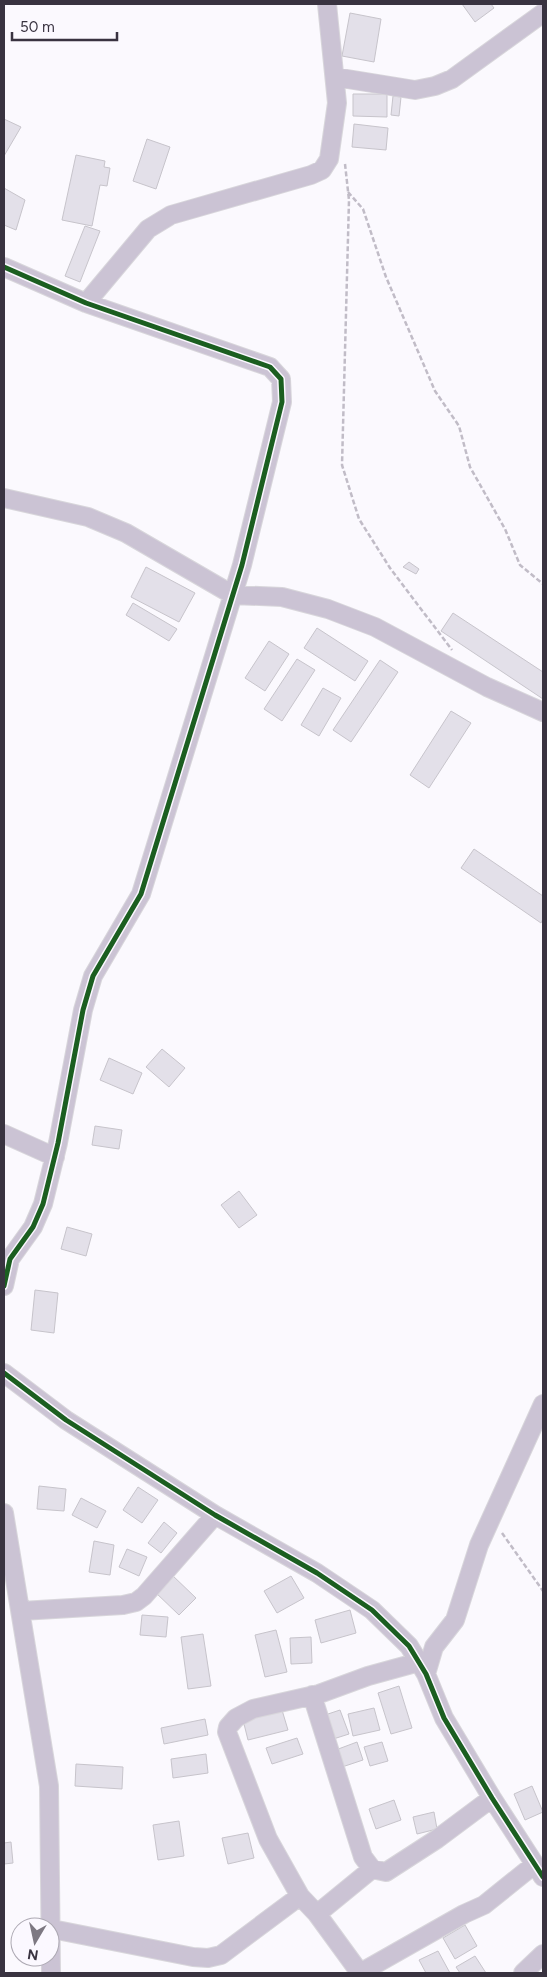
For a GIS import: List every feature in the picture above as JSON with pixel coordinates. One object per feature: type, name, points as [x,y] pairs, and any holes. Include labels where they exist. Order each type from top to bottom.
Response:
[{"type":"street","points":[[86,303],[148,229],[171,215],[311,176],[322,170],[329,159],[337,103],[327,4]]},
{"type":"street","points":[[335,77],[415,90],[435,86],[452,79],[543,13]]},
{"type":"street","points":[[4,267],[86,303],[242,359],[270,367],[281,379],[282,402],[242,565],[141,894],[93,976],[83,1010],[55,1157],[43,1204],[33,1227],[10,1258],[4,1286]]},
{"type":"street","points":[[4,498],[88,517],[126,533],[233,595],[282,597],[328,608],[374,627],[487,687],[543,712]]},
{"type":"street","points":[[4,1134],[55,1157]]},
{"type":"street","points":[[4,1373],[66,1420],[216,1515],[317,1573],[372,1610],[409,1646],[422,1668],[444,1718],[492,1798],[539,1870],[484,1905],[464,1914],[360,1973],[316,1914],[300,1896],[268,1838],[227,1732],[228,1726],[236,1718],[253,1709],[312,1696],[368,1676],[422,1668]]},
{"type":"street","points":[[422,1668],[434,1647],[456,1620],[470,1570],[543,1404]]},
{"type":"street","points":[[4,1514],[6,1546],[21,1611],[49,1786],[52,1917]]},
{"type":"street","points":[[21,1611],[123,1606],[136,1602],[144,1596],[216,1515]]},
{"type":"street","points":[[409,1646],[434,1647]]},
{"type":"street","points":[[312,1696],[363,1857],[372,1869],[386,1872],[437,1839],[492,1798]]},
{"type":"street","points":[[316,1914],[372,1869]]},
{"type":"street","points":[[60,1931],[193,1957],[208,1958],[221,1955],[300,1896]]},
{"type":"street","points":[[523,1973],[543,1954]]},
{"type":"path","points":[[345,163],[348,192],[348,261],[342,465],[359,519],[390,568],[457,656]]},
{"type":"path","points":[[348,192],[363,209],[386,277],[435,391],[460,426],[470,467],[505,529],[520,565],[543,584]]},
{"type":"path","points":[[492,1518],[543,1591]]},
{"type":"building","points":[[462,4],[491,4],[494,8],[475,22]]},
{"type":"building","points":[[350,13],[381,19],[374,62],[342,56]]},
{"type":"building","points":[[353,94],[387,94],[387,117],[353,116]]},
{"type":"building","points":[[393,96],[401,97],[399,116],[391,115]]},
{"type":"building","points":[[4,119],[21,127],[4,156]]},
{"type":"building","points":[[354,124],[388,128],[386,150],[352,147]]},
{"type":"building","points":[[147,139],[170,147],[156,189],[133,181]]},
{"type":"building","points":[[76,155],[105,161],[104,167],[110,168],[107,186],[100,185],[92,226],[62,220]]},
{"type":"building","points":[[4,188],[25,200],[16,230],[4,225]]},
{"type":"building","points":[[85,226],[100,231],[80,282],[65,276]]},
{"type":"building","points":[[409,562],[419,569],[416,574],[403,567]]},
{"type":"building","points":[[146,567],[195,593],[179,622],[131,597]]},
{"type":"building","points":[[133,603],[177,629],[169,641],[126,615]]},
{"type":"building","points":[[453,613],[543,672],[543,699],[441,631]]},
{"type":"building","points":[[317,628],[368,661],[355,681],[304,648]]},
{"type":"building","points":[[269,641],[289,654],[265,691],[245,678]]},
{"type":"building","points":[[297,659],[315,670],[282,721],[264,709]]},
{"type":"building","points":[[380,660],[398,672],[351,742],[333,730]]},
{"type":"building","points":[[323,688],[341,698],[319,736],[301,725]]},
{"type":"building","points":[[451,711],[471,723],[429,788],[410,775]]},
{"type":"building","points":[[474,849],[543,896],[543,919],[541,923],[461,868]]},
{"type":"building","points":[[162,1049],[185,1068],[169,1087],[146,1067]]},
{"type":"building","points":[[109,1058],[142,1073],[133,1094],[100,1080]]},
{"type":"building","points":[[95,1126],[122,1130],[119,1149],[92,1145]]},
{"type":"building","points":[[239,1191],[257,1215],[239,1228],[221,1205]]},
{"type":"building","points":[[67,1227],[92,1234],[86,1256],[61,1249]]},
{"type":"building","points":[[35,1290],[58,1293],[54,1333],[31,1330]]},
{"type":"building","points":[[39,1486],[66,1489],[64,1511],[37,1509]]},
{"type":"building","points":[[138,1487],[158,1500],[142,1523],[123,1510]]},
{"type":"building","points":[[81,1498],[106,1511],[97,1528],[72,1515]]},
{"type":"building","points":[[164,1522],[177,1533],[161,1553],[148,1543]]},
{"type":"building","points":[[94,1541],[114,1545],[110,1575],[89,1572]]},
{"type":"building","points":[[127,1549],[147,1557],[139,1576],[119,1567]]},
{"type":"building","points":[[171,1574],[196,1598],[179,1615],[154,1591]]},
{"type":"building","points":[[291,1576],[304,1598],[277,1613],[264,1591]]},
{"type":"building","points":[[350,1610],[356,1633],[321,1643],[315,1620]]},
{"type":"building","points":[[142,1615],[168,1617],[166,1637],[140,1635]]},
{"type":"building","points":[[276,1630],[287,1672],[265,1677],[255,1635]]},
{"type":"building","points":[[203,1634],[211,1686],[188,1689],[181,1637]]},
{"type":"building","points":[[311,1637],[312,1663],[291,1664],[290,1638]]},
{"type":"building","points":[[399,1686],[412,1728],[391,1734],[378,1693]]},
{"type":"building","points":[[374,1708],[380,1730],[353,1736],[348,1714]]},
{"type":"building","points":[[282,1710],[288,1730],[248,1740],[243,1720]]},
{"type":"building","points":[[340,1710],[349,1734],[327,1741],[319,1717]]},
{"type":"building","points":[[205,1719],[208,1735],[164,1744],[161,1728]]},
{"type":"building","points":[[297,1738],[303,1754],[272,1764],[266,1748]]},
{"type":"building","points":[[357,1742],[363,1760],[339,1768],[333,1751]]},
{"type":"building","points":[[382,1742],[388,1761],[370,1766],[364,1747]]},
{"type":"building","points":[[206,1754],[208,1773],[173,1778],[171,1759]]},
{"type":"building","points":[[76,1764],[123,1767],[122,1789],[75,1786]]},
{"type":"building","points":[[532,1786],[543,1812],[525,1820],[514,1794]]},
{"type":"building","points":[[394,1800],[401,1820],[376,1829],[369,1809]]},
{"type":"building","points":[[434,1812],[437,1829],[417,1834],[413,1817]]},
{"type":"building","points":[[179,1821],[184,1856],[158,1860],[153,1825]]},
{"type":"building","points":[[248,1833],[254,1858],[228,1864],[222,1838]]},
{"type":"building","points":[[11,1842],[13,1863],[4,1864],[4,1843]]},
{"type":"building","points":[[465,1925],[477,1946],[455,1959],[443,1938]]},
{"type":"building","points":[[438,1951],[450,1973],[426,1973],[419,1960]]},
{"type":"building","points":[[475,1956],[486,1973],[460,1973],[456,1967]]},
{"type":"cycle path","points":[[4,267],[86,303],[270,367],[281,379],[282,402],[242,565],[141,894],[93,976],[83,1010],[58,1143],[43,1204],[33,1227],[10,1259],[4,1286]]},
{"type":"cycle path","points":[[4,1373],[66,1420],[215,1515],[317,1573],[372,1610],[409,1646],[426,1674],[444,1718],[492,1798],[543,1877]]}]
